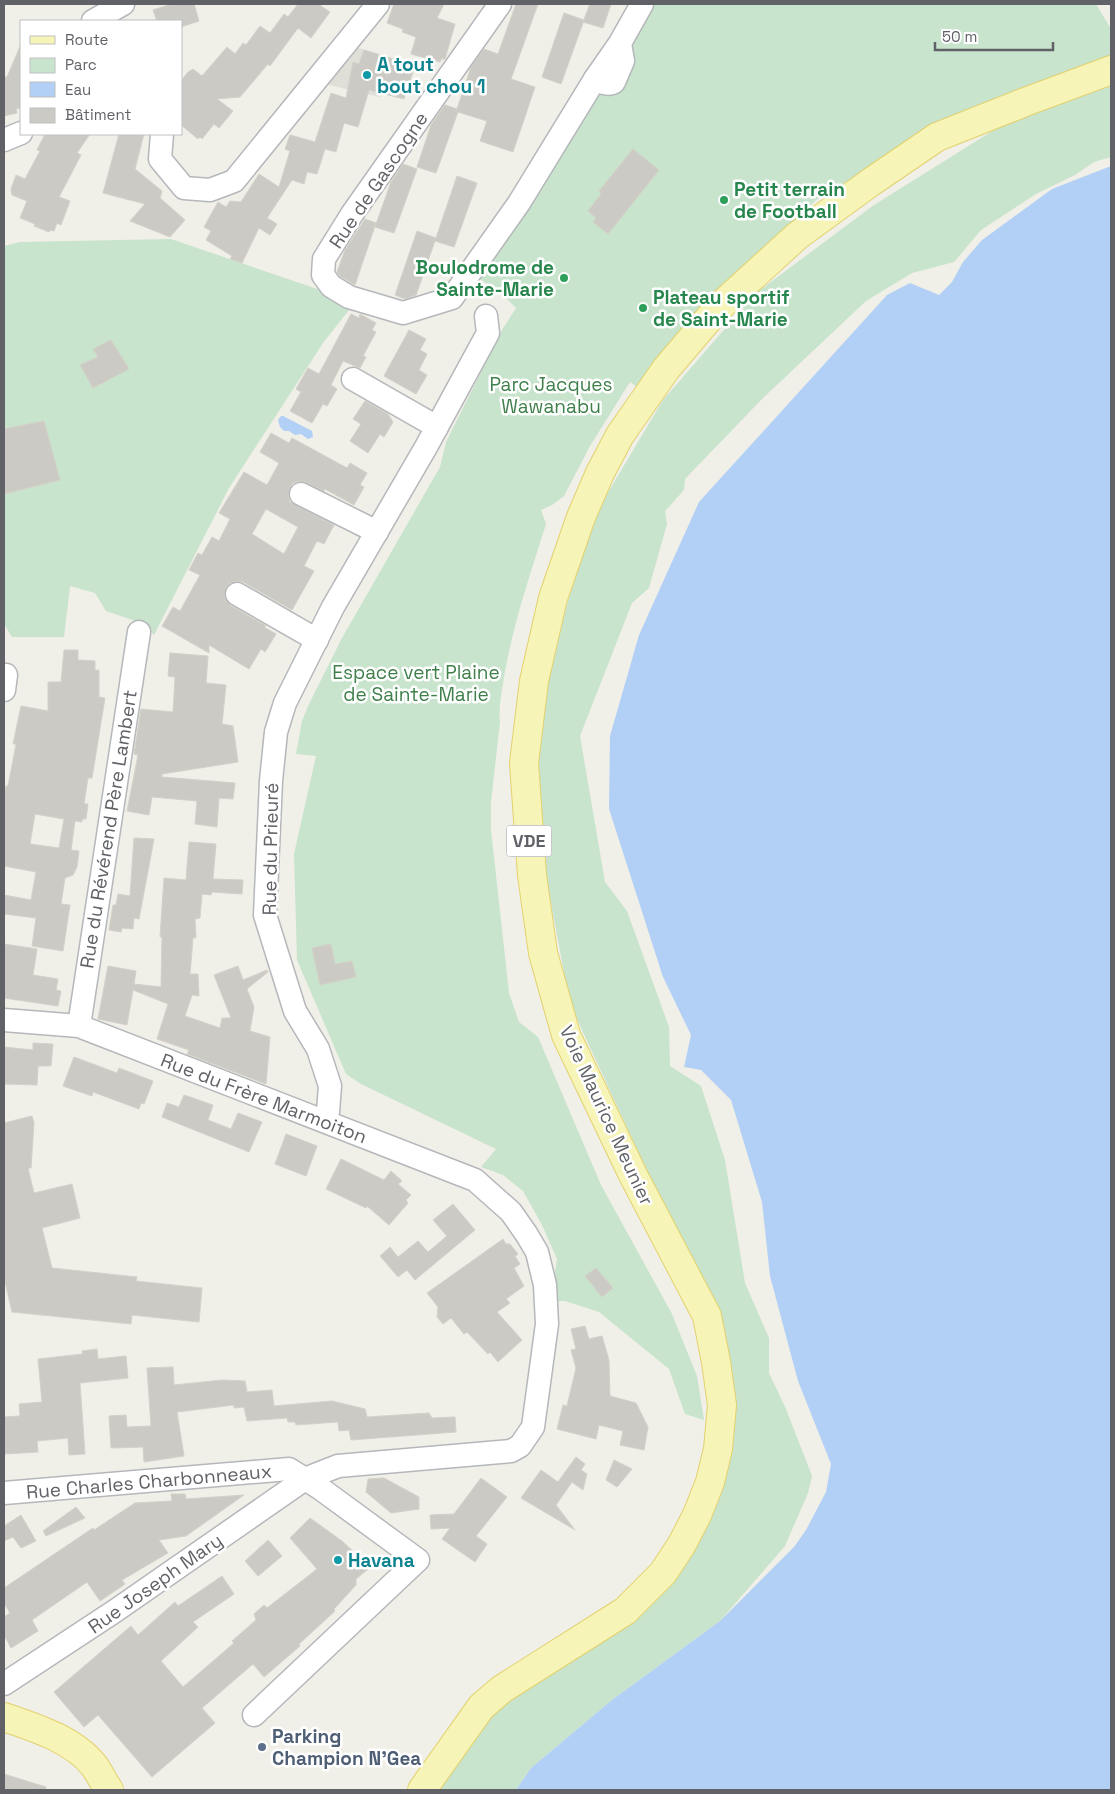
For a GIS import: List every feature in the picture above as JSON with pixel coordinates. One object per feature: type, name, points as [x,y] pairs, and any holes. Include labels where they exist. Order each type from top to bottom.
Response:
[{"type":"main road","name":"Voie Maurice Meunier","points":[[422,1790],[481,1707],[502,1690],[625,1611],[663,1572],[682,1544],[697,1514],[710,1482],[718,1449],[722,1405],[707,1316],[633,1175],[566,1035],[543,954],[532,875],[524,763],[533,691],[543,640],[553,598],[581,517],[600,473],[620,435],[666,369],[717,309],[797,236],[870,182],[937,137],[1106,72]]},
{"type":"main road","points":[[4,1717],[41,1730],[81,1753],[94,1766],[108,1790]]},
{"type":"street","points":[[95,20],[124,4],[133,20]]},
{"type":"street","points":[[162,135],[160,160],[184,188],[210,190],[234,181],[378,4]]},
{"type":"street","name":"Rue de Gascogne","points":[[500,4],[352,214],[324,260],[323,275],[331,286],[349,296],[402,313],[452,298],[519,203],[595,79],[611,84],[614,82],[623,60],[620,43],[642,4]]},
{"type":"street","points":[[4,140],[20,133]]},
{"type":"street","name":"Rue du Prieuré","points":[[369,1140],[347,1115],[330,1086],[318,1049],[295,1011],[266,915],[271,781],[276,732],[285,703],[334,607],[437,427],[488,333],[486,316]]},
{"type":"street","points":[[353,379],[437,427]]},
{"type":"street","points":[[301,494],[377,532]]},
{"type":"street","points":[[237,594],[317,640]]},
{"type":"street","name":"Rue du Révérend Père Lambert","points":[[79,1026],[139,632]]},
{"type":"street","name":"Rue du Frère Marmoiton","points":[[4,1020],[79,1026],[475,1180],[511,1212],[537,1252],[545,1285],[547,1324],[532,1426],[520,1446],[511,1451],[338,1466],[305,1478]]},
{"type":"street","name":"Rue du Prieuré","points":[[322,1120],[328,1112],[330,1086]]},
{"type":"street","name":"Rue Charles Charbonneaux","points":[[4,1493],[288,1469],[305,1478],[418,1560],[254,1714]]},
{"type":"street","name":"Rue Joseph Mary","points":[[4,1684],[115,1611],[305,1478]]},
{"type":"shaded area","points":[[352,46],[393,58],[380,97],[325,84]]},
{"type":"green space","points":[[653,4],[1096,4],[1111,29],[1111,57],[944,122],[816,200],[637,387],[630,382],[590,446],[564,496],[541,510],[546,524],[517,619],[504,677],[491,802],[491,830],[509,993],[519,1022],[538,1037],[601,1185],[672,1314],[697,1376],[704,1420],[685,1414],[669,1369],[599,1312],[565,1301],[558,1301],[555,1272],[557,1259],[542,1225],[523,1191],[503,1175],[481,1167],[496,1149],[361,1084],[346,1074],[297,960],[294,854],[316,756],[296,754],[302,721],[342,638],[440,467],[446,442],[502,330],[516,308],[499,291],[475,276]]},
{"type":"green space","points":[[1111,82],[1111,157],[1094,162],[1075,175],[1036,194],[981,230],[954,262],[912,273],[866,301],[761,400],[685,479],[684,490],[665,511],[667,524],[649,588],[632,603],[580,736],[605,882],[627,911],[669,1027],[670,1066],[701,1086],[725,1160],[745,1283],[769,1338],[769,1373],[786,1409],[812,1476],[808,1493],[785,1546],[720,1621],[612,1700],[531,1768],[516,1790],[438,1790],[475,1734],[516,1693],[651,1604],[728,1453],[708,1294],[654,1186],[570,1004],[534,813],[548,664],[597,511],[663,400],[756,293],[874,205],[1002,125]]},
{"type":"green space","points":[[171,239],[326,292],[349,310],[323,343],[229,488],[154,635],[144,624],[106,611],[95,593],[70,586],[64,637],[12,637],[4,624],[4,246],[20,242]]},
{"type":"water","points":[[1111,166],[1111,1790],[516,1790],[531,1768],[612,1700],[720,1621],[794,1547],[806,1530],[826,1492],[831,1464],[798,1381],[770,1276],[762,1202],[731,1100],[701,1070],[684,1067],[691,1035],[663,977],[609,809],[610,736],[639,635],[699,502],[887,295],[910,283],[939,295],[952,282],[963,262],[982,240],[1052,189]]},
{"type":"water","points":[[281,416],[312,431],[313,437],[308,439],[301,434],[295,435],[289,431],[284,431],[280,427],[278,420]]},
{"type":"building","points":[[172,4],[194,4],[199,21],[182,27],[182,20],[157,20],[153,10]]},
{"type":"building","points":[[298,4],[318,4],[330,12],[311,38],[298,28],[270,66],[268,64],[240,97],[217,99],[233,111],[219,128],[214,124],[202,139],[200,137],[198,139],[182,126],[182,80],[188,72],[193,69],[202,76],[227,47],[235,54],[243,43],[246,45],[260,26],[270,33],[284,14],[288,17]]},
{"type":"building","points":[[394,4],[444,4],[437,18],[455,24],[445,59],[441,59],[440,62],[411,54],[416,37],[402,32],[403,29],[387,23]]},
{"type":"building","points":[[516,4],[538,4],[511,79],[535,87],[513,152],[480,141],[487,121],[458,112],[436,173],[417,167],[431,125],[445,105],[457,109],[471,67],[484,49],[498,54]]},
{"type":"building","points":[[590,4],[611,4],[603,28],[583,22]]},
{"type":"building","points":[[564,13],[584,20],[561,84],[542,77]]},
{"type":"building","points":[[20,46],[20,108],[16,109],[17,113],[4,116],[4,77],[7,77]]},
{"type":"building","points":[[364,50],[415,66],[404,99],[369,90],[358,127],[344,123],[336,152],[325,149],[317,174],[307,172],[304,184],[292,180],[267,218],[277,224],[270,235],[259,228],[242,263],[230,259],[232,256],[206,240],[211,231],[204,227],[218,202],[226,207],[230,201],[241,202],[259,174],[279,187],[290,151],[285,149],[290,135],[315,142],[331,93],[346,98],[353,62],[359,64]]},
{"type":"building","points":[[44,135],[89,135],[77,153],[81,155],[59,197],[70,201],[61,225],[57,223],[54,231],[50,230],[49,232],[20,218],[27,201],[12,195],[11,189],[16,175],[25,179],[40,151],[37,150]]},
{"type":"building","points":[[119,135],[144,135],[135,169],[162,191],[160,198],[185,220],[170,237],[130,221],[145,204],[103,193]]},
{"type":"building","points":[[633,149],[659,170],[608,234],[593,222],[596,218],[588,211],[601,194],[599,191]]},
{"type":"building","points":[[403,164],[417,169],[394,233],[375,227],[391,182]]},
{"type":"building","points":[[457,176],[477,183],[454,247],[435,241],[416,295],[405,299],[395,295],[417,231],[436,238]]},
{"type":"building","points":[[365,219],[376,223],[355,285],[337,272],[345,250]]},
{"type":"building","points":[[351,314],[359,318],[360,314],[376,323],[372,330],[376,332],[363,356],[366,357],[360,368],[343,361],[331,385],[337,389],[327,406],[323,404],[312,423],[290,411],[301,392],[296,389],[308,368],[319,374]]},
{"type":"building","points":[[409,330],[426,339],[420,350],[427,354],[419,370],[427,375],[416,394],[384,376]]},
{"type":"building","points":[[111,340],[129,369],[93,388],[80,365],[98,357],[93,349]]},
{"type":"building","points":[[365,401],[388,414],[393,422],[384,437],[380,434],[368,453],[350,441],[361,424],[353,419]]},
{"type":"building","points":[[44,421],[60,480],[4,494],[4,429]]},
{"type":"building","points":[[271,433],[289,443],[292,438],[347,468],[350,463],[367,473],[360,485],[364,487],[354,505],[325,489],[324,491],[306,482],[293,483],[290,488],[288,495],[290,502],[334,525],[324,544],[317,541],[304,566],[314,571],[292,610],[243,582],[236,581],[226,587],[224,595],[230,605],[276,634],[265,652],[261,649],[249,669],[209,645],[209,653],[162,626],[173,607],[180,611],[200,575],[189,570],[198,553],[202,555],[212,537],[219,541],[230,519],[219,513],[244,472],[267,485],[279,463],[260,452]],"holes":[[[266,509],[298,527],[284,554],[252,534]]]},
{"type":"building","points":[[64,650],[78,650],[78,660],[95,661],[95,670],[99,670],[99,697],[105,698],[92,778],[88,778],[84,804],[88,804],[86,819],[82,819],[82,822],[75,821],[71,850],[79,851],[77,867],[73,875],[65,878],[61,904],[70,905],[63,951],[32,946],[36,918],[4,914],[4,895],[31,900],[36,872],[4,866],[4,797],[16,744],[13,744],[21,706],[48,711],[48,682],[61,682]],"holes":[[[35,814],[64,819],[59,848],[30,844]]]},
{"type":"building","points":[[170,653],[208,656],[206,683],[226,685],[222,724],[233,726],[238,762],[162,774],[162,777],[235,783],[233,799],[219,798],[217,827],[195,824],[197,801],[152,797],[149,815],[127,811],[138,755],[134,754],[141,709],[173,712],[175,677],[168,676]]},
{"type":"building","points":[[134,838],[154,839],[139,919],[134,918],[133,929],[122,928],[121,932],[109,930],[113,905],[116,905],[118,894],[130,896]]},
{"type":"building","points":[[189,842],[216,844],[213,879],[243,880],[242,894],[212,892],[211,895],[202,894],[200,918],[195,919],[196,938],[193,938],[190,974],[198,974],[199,996],[192,995],[185,1016],[220,1028],[222,1018],[231,1018],[214,975],[238,966],[243,980],[267,970],[268,972],[247,989],[254,1007],[250,1031],[270,1037],[266,1084],[187,1054],[189,1050],[157,1039],[168,1004],[133,990],[127,1025],[98,1019],[108,966],[136,971],[134,984],[161,987],[162,937],[160,937],[164,878],[186,880]]},
{"type":"building","points":[[4,944],[37,949],[33,975],[58,979],[56,990],[61,991],[58,1006],[4,998]]},
{"type":"building","points":[[331,944],[335,964],[352,961],[356,977],[320,985],[312,948]]},
{"type":"building","points":[[33,1043],[53,1044],[51,1066],[38,1066],[37,1085],[4,1084],[4,1047],[33,1050]]},
{"type":"building","points":[[74,1057],[117,1073],[119,1068],[153,1081],[144,1104],[141,1103],[139,1109],[93,1092],[92,1096],[63,1086]]},
{"type":"building","points":[[184,1095],[213,1105],[208,1120],[231,1129],[238,1113],[262,1122],[249,1152],[162,1117],[167,1103],[179,1107]]},
{"type":"building","points":[[32,1116],[34,1123],[31,1168],[28,1168],[34,1193],[72,1184],[80,1218],[42,1228],[52,1268],[137,1277],[136,1281],[202,1288],[199,1322],[132,1315],[131,1324],[12,1312],[4,1277],[4,1123]]},
{"type":"building","points":[[286,1134],[317,1146],[306,1176],[275,1164]]},
{"type":"building","points":[[341,1159],[384,1180],[391,1171],[402,1181],[398,1184],[411,1195],[406,1200],[408,1203],[389,1225],[367,1206],[366,1208],[326,1189]]},
{"type":"building","points":[[453,1204],[475,1230],[415,1280],[407,1270],[398,1277],[380,1256],[390,1247],[398,1257],[418,1241],[428,1252],[447,1236],[433,1220]]},
{"type":"building","points":[[503,1239],[518,1254],[515,1256],[520,1264],[514,1268],[524,1286],[506,1299],[510,1303],[497,1312],[522,1340],[498,1362],[490,1352],[488,1354],[467,1332],[464,1334],[451,1318],[443,1324],[437,1317],[438,1307],[427,1293]]},
{"type":"building","points":[[596,1268],[613,1288],[602,1297],[585,1276]]},
{"type":"building","points":[[585,1326],[589,1339],[602,1336],[609,1360],[610,1396],[636,1403],[648,1427],[644,1450],[620,1445],[623,1431],[599,1425],[596,1439],[557,1429],[563,1405],[567,1406],[576,1368],[571,1350],[576,1349],[571,1329]]},
{"type":"building","points":[[97,1349],[98,1359],[126,1356],[128,1378],[80,1383],[85,1454],[69,1455],[68,1438],[37,1441],[38,1452],[4,1454],[4,1417],[20,1416],[19,1404],[42,1402],[38,1359],[83,1354],[82,1351]]},
{"type":"building","points":[[173,1367],[174,1385],[222,1380],[245,1381],[247,1392],[272,1390],[274,1406],[332,1401],[365,1409],[367,1417],[429,1413],[432,1418],[455,1417],[456,1432],[351,1440],[349,1430],[339,1431],[338,1422],[296,1425],[295,1422],[288,1422],[287,1418],[247,1421],[244,1407],[234,1408],[234,1405],[177,1412],[184,1456],[144,1462],[143,1447],[111,1448],[109,1416],[126,1415],[127,1427],[151,1426],[147,1368]]},
{"type":"building","points":[[576,1457],[585,1464],[581,1470],[587,1474],[583,1490],[572,1482],[556,1505],[575,1530],[521,1498],[541,1470],[558,1482]]},
{"type":"building","points":[[614,1460],[632,1469],[617,1487],[606,1480]]},
{"type":"building","points":[[384,1478],[419,1497],[419,1509],[391,1513],[366,1492],[368,1479]]},
{"type":"building","points":[[481,1478],[507,1497],[476,1536],[487,1544],[475,1562],[442,1539],[450,1528],[431,1529],[430,1515],[454,1514]]},
{"type":"building","points":[[171,1494],[185,1494],[186,1499],[244,1495],[186,1536],[159,1540],[168,1553],[122,1580],[125,1584],[100,1601],[87,1582],[32,1620],[38,1631],[11,1648],[4,1635],[4,1617],[10,1613],[4,1603],[4,1588],[93,1528],[94,1530],[135,1503],[172,1501]]},
{"type":"building","points":[[76,1507],[85,1518],[46,1536],[43,1531]]},
{"type":"building","points":[[21,1515],[36,1541],[21,1548],[13,1537],[4,1541],[4,1526]]},
{"type":"building","points":[[310,1518],[342,1541],[356,1554],[360,1553],[372,1566],[356,1579],[356,1585],[334,1609],[335,1611],[299,1644],[300,1646],[264,1677],[253,1664],[202,1708],[215,1723],[152,1777],[98,1715],[84,1727],[54,1692],[131,1626],[138,1635],[175,1602],[178,1606],[222,1576],[234,1594],[193,1622],[198,1627],[161,1661],[183,1687],[234,1643],[232,1641],[256,1620],[254,1614],[264,1605],[267,1608],[317,1569],[290,1538]]},
{"type":"building","points":[[268,1540],[282,1556],[258,1576],[245,1561]]},
{"type":"building","points":[[4,1774],[46,1787],[46,1790],[4,1790]]},
{"type":"place","name":"A tout bout chou 1","points":[[367,75]]},
{"type":"place","name":"Petit terrain de Football","points":[[724,200]]},
{"type":"place","name":"Boulodrome de Sainte-Marie","points":[[564,278]]},
{"type":"place","name":"Plateau sportif de Saint-Marie","points":[[643,308]]},
{"type":"place","name":"Havana","points":[[338,1560]]},
{"type":"place","name":"Parking Champion N'Gea","points":[[262,1747]]},
{"type":"park label","name":"Parc Jacques Wawanabu","points":[[551,395]]},
{"type":"park label","name":"Espace vert Plaine de Sainte-Marie","points":[[416,683]]}]
